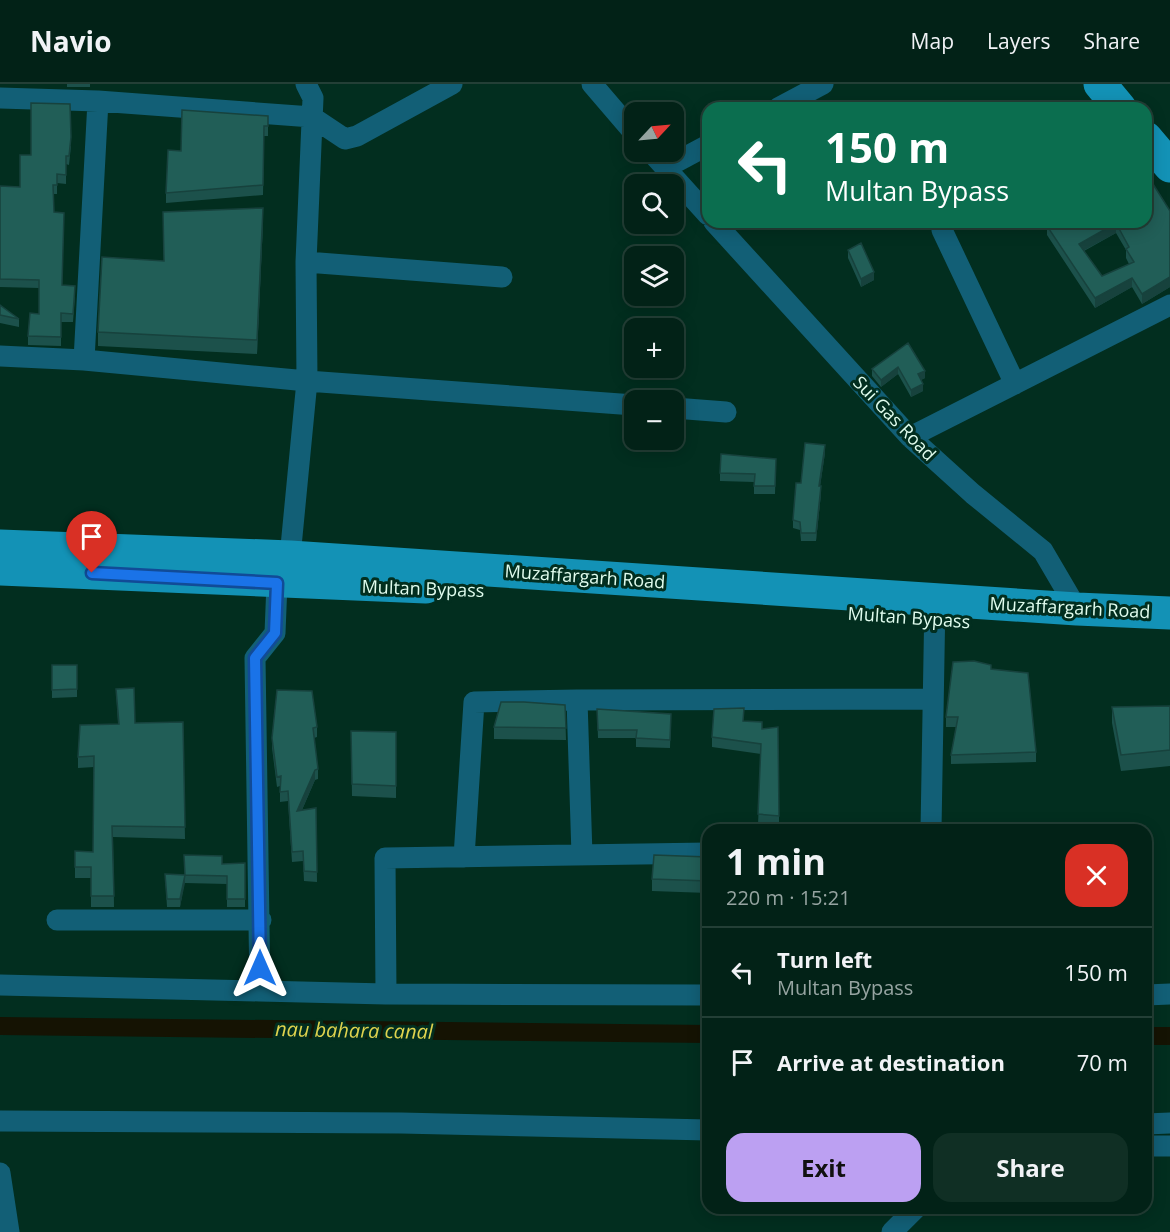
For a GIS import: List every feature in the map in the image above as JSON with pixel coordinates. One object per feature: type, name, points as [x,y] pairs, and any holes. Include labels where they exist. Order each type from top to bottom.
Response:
[{"type":"main road","points":[[1100,84],[1115,102]]},
{"type":"main road","points":[[1152,145],[1170,166]]},
{"type":"main road","points":[[0,546],[284,570]]},
{"type":"main road","name":"Multan Bypass","points":[[0,569],[284,570],[472,589],[934,608],[1170,632]]},
{"type":"main road","name":"Muzaffargarh Road","points":[[934,608],[1077,609],[1170,613]]},
{"type":"street","points":[[260,991],[261,920],[255,658],[275,633],[307,381],[306,262],[313,98],[306,84]]},
{"type":"street","points":[[0,98],[98,101],[312,117],[345,139],[357,136],[452,84]]},
{"type":"street","points":[[592,84],[624,121]]},
{"type":"street","points":[[789,102],[823,84]]},
{"type":"street","points":[[84,360],[98,101]]},
{"type":"street","points":[[665,168],[702,148]]},
{"type":"street","points":[[660,162],[702,208]]},
{"type":"street","name":"Sui Gas Road","points":[[719,228],[910,437],[973,494],[1043,551],[1077,609]]},
{"type":"street","points":[[942,230],[1015,384]]},
{"type":"street","points":[[306,262],[502,277]]},
{"type":"street","points":[[910,437],[1170,305]]},
{"type":"street","points":[[0,356],[84,360],[307,381],[624,404]]},
{"type":"street","points":[[684,409],[726,412]]},
{"type":"street","points":[[932,824],[934,608]]},
{"type":"street","points":[[464,857],[474,702],[933,699]]},
{"type":"street","points":[[577,700],[582,855]]},
{"type":"street","points":[[386,994],[385,858],[702,853]]},
{"type":"street","points":[[57,920],[261,920]]},
{"type":"street","points":[[0,985],[386,994],[702,995]]},
{"type":"street","points":[[1152,995],[1170,994]]},
{"type":"street","points":[[0,1120],[413,1124],[702,1130]]},
{"type":"street","points":[[1152,1124],[1170,1123]]},
{"type":"street","points":[[1152,1146],[1170,1146]]},
{"type":"street","points":[[0,1173],[9,1232]]},
{"type":"street","points":[[892,1232],[910,1214]]},
{"type":"building","points":[[31,103],[70,104],[71,137],[69,156],[66,156],[66,175],[57,174],[57,185],[53,185],[54,212],[64,213],[62,285],[75,286],[73,314],[61,313],[61,337],[28,336],[30,313],[39,314],[39,280],[0,279],[0,186],[20,187],[20,155],[31,155]]},
{"type":"building","points":[[182,110],[268,116],[268,126],[264,126],[263,185],[166,193],[168,150],[181,151]]},
{"type":"building","points":[[1152,183],[1170,211],[1170,277],[1142,294],[1132,278],[1095,298],[1048,228],[1107,228],[1079,244],[1102,276],[1134,262],[1126,249],[1129,247],[1119,228],[1152,228]]},
{"type":"building","points":[[263,208],[257,340],[98,332],[102,257],[164,261],[163,212]]},
{"type":"building","points":[[861,243],[874,272],[861,279],[848,250]]},
{"type":"building","points":[[0,305],[19,319],[0,315]]},
{"type":"building","points":[[908,343],[925,371],[918,374],[923,384],[911,390],[898,367],[881,380],[872,369]]},
{"type":"building","points":[[805,443],[825,445],[816,533],[801,533],[800,522],[793,520],[796,483],[801,483]]},
{"type":"building","points":[[721,454],[776,459],[775,486],[754,486],[755,474],[720,473]]},
{"type":"building","points":[[974,661],[991,665],[991,669],[1028,673],[1036,752],[951,755],[958,717],[946,717],[953,662]]},
{"type":"building","points":[[52,665],[77,665],[77,689],[52,690]]},
{"type":"building","points":[[134,688],[135,723],[183,722],[185,827],[112,826],[114,896],[91,896],[91,867],[75,867],[75,851],[93,852],[94,756],[78,757],[80,725],[119,724],[116,689]]},
{"type":"building","points":[[277,690],[312,691],[317,727],[313,728],[318,769],[315,770],[297,811],[316,808],[317,872],[304,871],[303,851],[292,852],[288,791],[280,792],[281,776],[277,777],[272,738]]},
{"type":"building","points":[[501,702],[565,705],[566,728],[494,727]]},
{"type":"building","points":[[1170,706],[1170,750],[1121,755],[1112,707]]},
{"type":"building","points":[[744,708],[743,721],[762,722],[762,729],[778,727],[779,816],[758,814],[761,744],[712,737],[714,709]]},
{"type":"building","points":[[597,709],[671,714],[670,740],[636,738],[637,730],[598,730]]},
{"type":"building","points":[[351,731],[396,732],[396,786],[352,784]]},
{"type":"building","points":[[184,855],[222,856],[222,864],[245,863],[245,899],[227,899],[227,876],[185,875]]},
{"type":"building","points":[[654,855],[702,857],[702,881],[652,879]]},
{"type":"building","points":[[165,874],[185,875],[180,899],[167,899]]},
{"type":"waterway","name":"nau bahara canal","points":[[0,1026],[702,1034]]},
{"type":"waterway","name":"nau bahara canal","points":[[1152,1036],[1170,1036]]},
{"type":"route","points":[[92,573],[277,583],[275,633],[255,658],[260,968]]}]
